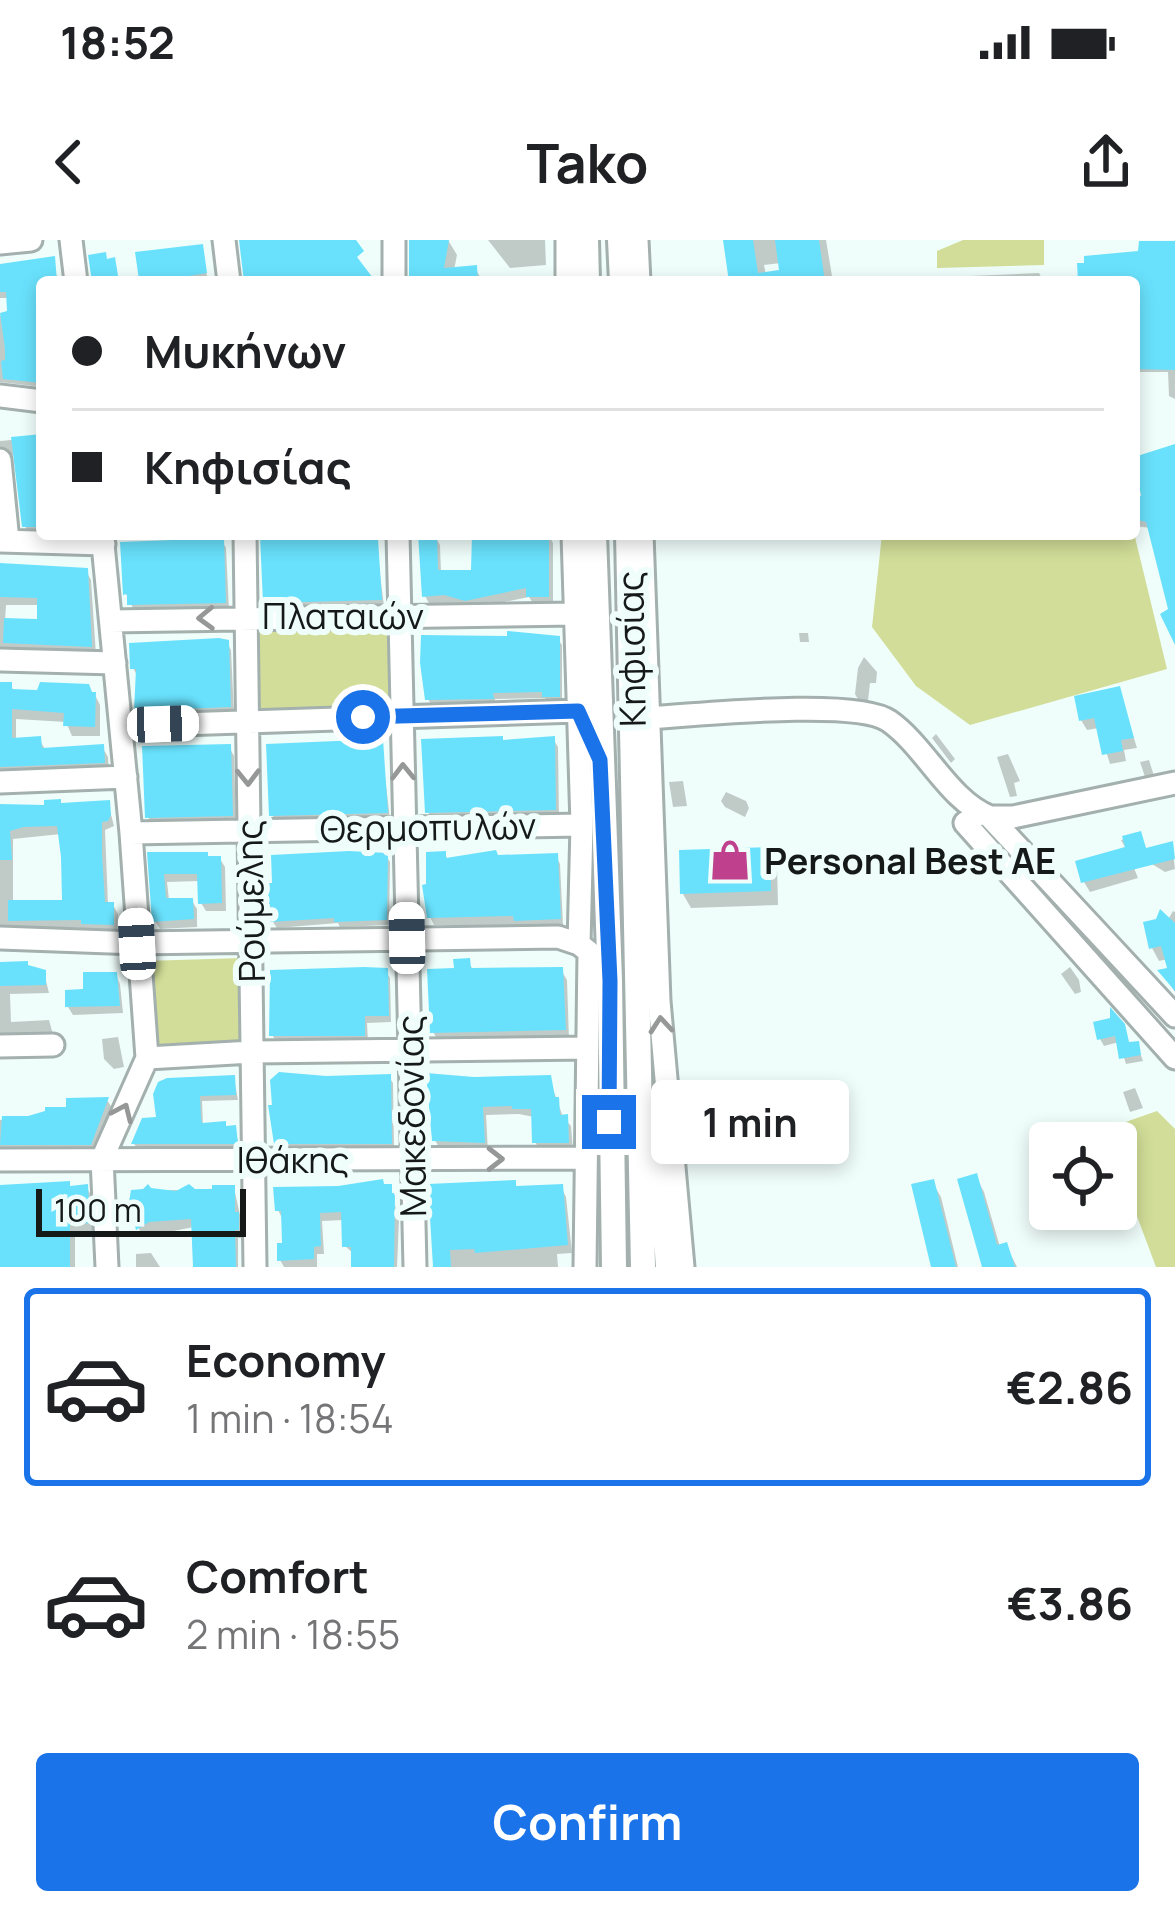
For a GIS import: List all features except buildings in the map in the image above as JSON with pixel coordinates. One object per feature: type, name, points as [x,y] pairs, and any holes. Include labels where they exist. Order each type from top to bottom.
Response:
[{"type":"main road","points":[[586,240],[587,276]]},
{"type":"main road","points":[[620,240],[622,276]]},
{"type":"main road","name":"Κηφισίας","points":[[594,540],[610,981],[614,1267]]},
{"type":"main road","name":"Κηφισίας","points":[[628,540],[643,1267]]},
{"type":"main road","points":[[575,606],[595,566]]},
{"type":"main road","points":[[578,711],[600,760]]},
{"type":"main road","points":[[637,883],[655,847]]},
{"type":"main road","points":[[584,948],[610,981]]},
{"type":"main road","points":[[640,1108],[660,1145],[668,1267]]},
{"type":"street","points":[[0,244],[31,240]]},
{"type":"street","points":[[71,240],[75,276]]},
{"type":"street","points":[[224,240],[228,276]]},
{"type":"street","points":[[394,240],[394,276]]},
{"type":"street","points":[[567,240],[567,276]]},
{"type":"street","points":[[637,240],[639,276]]},
{"type":"street","points":[[0,396],[36,400]]},
{"type":"street","points":[[0,460],[4,541],[54,540]]},
{"type":"street","points":[[103,540],[147,1058],[102,1160],[107,1267]]},
{"type":"street","name":"Ρούμελης","points":[[245,540],[255,1267]]},
{"type":"street","name":"Μακεδονίας","points":[[398,540],[415,1267]]},
{"type":"street","points":[[573,540],[588,1048],[585,1267]]},
{"type":"street","points":[[642,540],[659,1001],[683,1267]]},
{"type":"street","name":"Πλαταιών","points":[[111,621],[575,606]]},
{"type":"street","points":[[0,661],[115,663]]},
{"type":"street","points":[[648,718],[837,710],[879,715],[985,815],[1175,1016]]},
{"type":"street","points":[[121,726],[578,711]]},
{"type":"street","points":[[0,782],[126,777]]},
{"type":"street","points":[[1175,783],[1013,817],[985,815],[965,823],[1175,1058]]},
{"type":"street","name":"Θερμοπυλών","points":[[131,833],[582,824]]},
{"type":"street","points":[[0,938],[137,944],[558,937],[584,948]]},
{"type":"street","points":[[0,1046],[53,1045]]},
{"type":"street","points":[[147,1058],[252,1052],[588,1048]]},
{"type":"street","name":"Ιθάκης","points":[[0,1160],[586,1158]]},
{"type":"green space","points":[[963,240],[1044,240],[1044,265],[937,268],[937,251]]},
{"type":"green space","points":[[881,540],[1136,540],[1167,669],[970,725],[916,686],[872,627]]},
{"type":"green space","points":[[392,624],[395,713],[256,715],[255,628]]},
{"type":"green space","points":[[242,958],[245,1045],[150,1050],[145,961]]},
{"type":"green space","points":[[1157,1111],[1175,1129],[1175,1267],[1156,1267],[1137,1216],[1137,1122],[1126,1122]]},
{"type":"place","name":"Personal Best AE","points":[[730,860]]},
{"type":"route","points":[[363,717],[578,711],[600,760],[610,981],[609,1122]]}]
